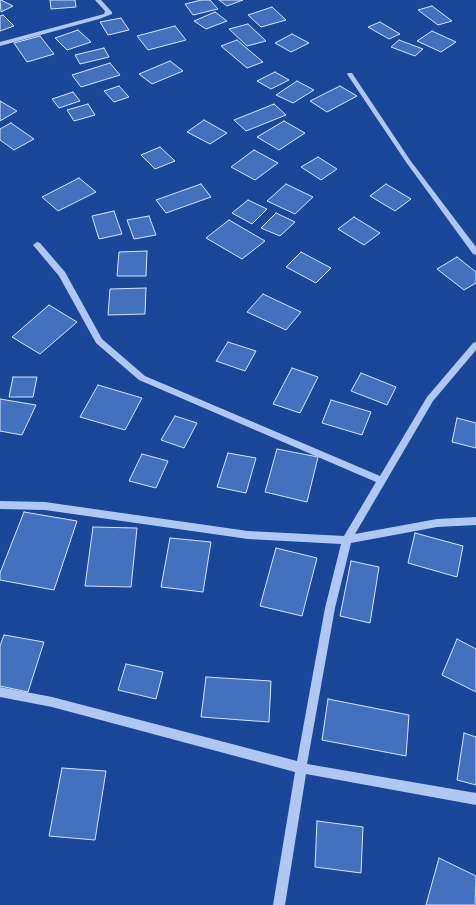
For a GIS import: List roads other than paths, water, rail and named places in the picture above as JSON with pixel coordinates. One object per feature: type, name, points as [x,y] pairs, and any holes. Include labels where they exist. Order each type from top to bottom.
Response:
[{"type":"street","points":[[0,44],[97,18],[107,14],[108,11],[110,13],[98,0]]},
{"type":"street","points":[[350,74],[408,161],[476,252]]},
{"type":"street","points":[[37,245],[62,274],[99,341],[142,378],[383,481]]},
{"type":"street","points":[[279,905],[301,768],[330,608],[347,540],[430,398],[476,345]]},
{"type":"street","points":[[0,505],[45,506],[248,535],[347,540],[436,523],[476,520]]},
{"type":"street","points":[[0,692],[52,702],[301,768],[476,799]]}]
